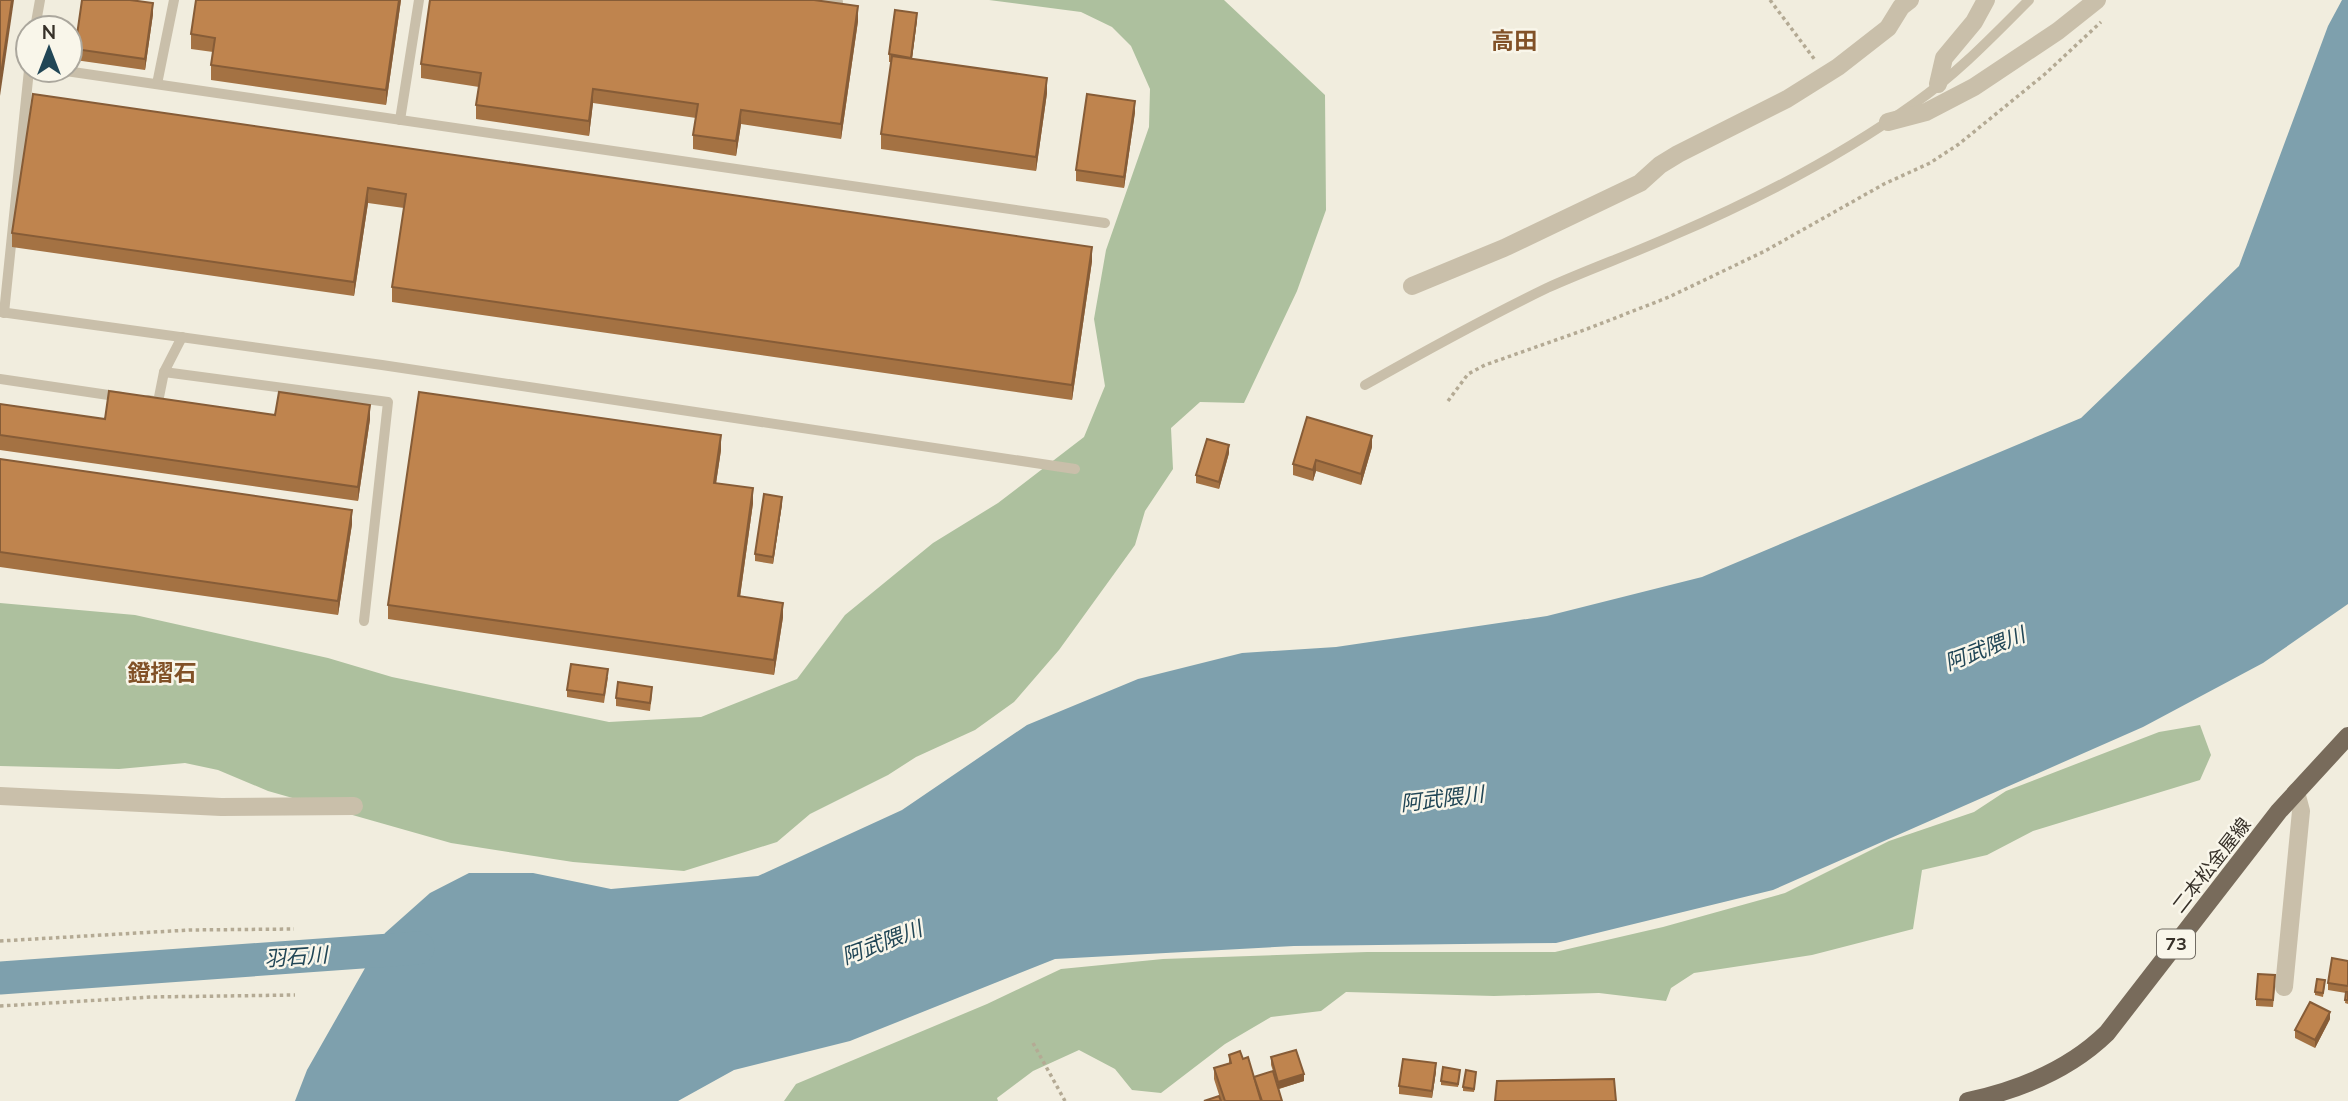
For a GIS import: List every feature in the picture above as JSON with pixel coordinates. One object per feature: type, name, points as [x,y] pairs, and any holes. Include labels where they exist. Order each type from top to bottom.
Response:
[{"type":"main road","name":"二本松金屋線","points":[[1968,1101],[2021,1086],[2087,1052],[2107,1033],[2279,811],[2348,736]]},
{"type":"street","points":[[1412,286],[1504,248],[1640,183],[1669,159],[1764,111],[1827,74],[1888,28],[1901,7],[1910,0]]},
{"type":"street","points":[[1938,84],[1944,58],[1974,22],[1986,0]]},
{"type":"street","points":[[1888,122],[1926,112],[1974,87],[2059,32],[2098,0]]},
{"type":"street","points":[[2284,987],[2301,811],[2296,792]]},
{"type":"street","points":[[0,796],[221,807],[354,806]]},
{"type":"lane","points":[[157,84],[174,0]]},
{"type":"lane","points":[[400,120],[419,0]]},
{"type":"lane","points":[[826,0],[838,2]]},
{"type":"lane","points":[[1365,385],[1459,331],[1550,287],[1759,197],[1888,122],[1979,49],[2029,0]]},
{"type":"lane","points":[[84,74],[1105,223]]},
{"type":"lane","points":[[27,84],[2,312],[1075,469]]},
{"type":"lane","points":[[0,379],[158,402],[164,372],[182,337]]},
{"type":"lane","points":[[164,372],[388,402],[364,621]]},
{"type":"path","points":[[1770,0],[1827,74]]},
{"type":"path","points":[[1448,401],[1468,374],[1485,365],[1669,297],[1765,251],[1884,184],[1930,163],[1959,144],[2045,75],[2096,29],[2103,19]]},
{"type":"path","points":[[0,941],[189,930],[294,929]]},
{"type":"path","points":[[0,1006],[151,997],[295,995]]},
{"type":"path","points":[[1033,1043],[1065,1101]]},
{"type":"green space","points":[[989,0],[1224,0],[1325,95],[1326,210],[1297,291],[1244,403],[1200,402],[1171,428],[1173,469],[1145,511],[1135,545],[1059,650],[1014,702],[975,730],[916,757],[888,775],[810,814],[777,842],[684,871],[573,862],[451,843],[268,791],[218,770],[185,763],[119,769],[0,766],[0,603],[135,615],[328,658],[392,677],[609,722],[701,717],[797,679],[845,615],[933,543],[998,503],[1084,437],[1105,386],[1094,319],[1106,250],[1149,127],[1150,89],[1131,46],[1112,27],[1081,12]]},
{"type":"green space","points":[[2200,725],[2211,755],[2200,780],[2033,831],[1987,855],[1922,870],[1913,929],[1812,955],[1694,973],[1671,988],[1666,1001],[1599,993],[1494,996],[1346,992],[1321,1011],[1271,1017],[1225,1044],[1161,1093],[1132,1090],[1115,1069],[1079,1050],[1033,1071],[997,1098],[998,1101],[784,1101],[796,1084],[987,1004],[1061,969],[1163,959],[1367,952],[1555,952],[1663,927],[1785,893],[1889,841],[1974,812],[2006,791],[2159,732]]},
{"type":"water","name":"阿武隈川","points":[[2342,0],[2348,0],[2348,604],[2263,663],[2143,727],[1773,890],[1556,943],[1294,946],[1055,959],[850,1041],[734,1070],[678,1101],[295,1101],[307,1070],[385,933],[430,893],[469,873],[533,873],[611,889],[758,876],[902,810],[1027,725],[1138,679],[1242,653],[1336,647],[1547,616],[1702,577],[2081,418],[2239,266],[2328,26]]},
{"type":"building","points":[[0,0],[12,0],[0,81]]},
{"type":"building","points":[[82,0],[153,3],[145,59],[84,50],[84,14],[80,14]]},
{"type":"building","points":[[196,0],[399,0],[386,90],[211,65],[215,38],[191,34]]},
{"type":"building","points":[[430,0],[814,0],[858,6],[841,124],[741,110],[736,141],[693,135],[698,104],[593,89],[589,121],[476,105],[481,73],[421,64]]},
{"type":"building","points":[[895,10],[917,13],[911,58],[889,54]]},
{"type":"building","points":[[892,56],[1047,78],[1036,157],[881,134]]},
{"type":"building","points":[[33,94],[1092,247],[1072,385],[392,287],[406,194],[368,188],[354,282],[12,233]]},
{"type":"building","points":[[1087,94],[1135,101],[1124,177],[1076,170]]},
{"type":"building","points":[[109,391],[275,415],[279,392],[370,405],[358,487],[0,435],[0,404],[105,419]]},
{"type":"building","points":[[419,392],[721,435],[714,483],[753,488],[738,596],[783,603],[774,660],[388,605]]},
{"type":"building","points":[[1307,417],[1372,436],[1361,474],[1316,460],[1313,470],[1293,464]]},
{"type":"building","points":[[1207,439],[1229,445],[1219,482],[1196,475]]},
{"type":"building","points":[[0,459],[352,510],[338,601],[0,552]]},
{"type":"building","points":[[764,494],[782,497],[773,557],[755,554]]},
{"type":"building","points":[[571,664],[608,669],[604,695],[567,690]]},
{"type":"building","points":[[618,682],[652,687],[650,703],[616,698]]},
{"type":"building","points":[[2332,958],[2348,961],[2348,986],[2328,983]]},
{"type":"building","points":[[2258,974],[2275,975],[2273,1000],[2256,999]]},
{"type":"building","points":[[2317,979],[2325,980],[2323,993],[2315,992]]},
{"type":"building","points":[[2310,1002],[2330,1012],[2315,1040],[2295,1030]]},
{"type":"building","points":[[1296,1050],[1304,1074],[1278,1082],[1271,1057]]},
{"type":"building","points":[[1240,1051],[1243,1059],[1248,1057],[1261,1101],[1225,1101],[1214,1068],[1231,1063],[1229,1055]]},
{"type":"building","points":[[1403,1059],[1436,1063],[1432,1091],[1399,1086]]},
{"type":"building","points":[[1443,1067],[1460,1070],[1458,1084],[1441,1081]]},
{"type":"building","points":[[1466,1070],[1476,1072],[1474,1089],[1463,1087]]},
{"type":"building","points":[[1273,1071],[1282,1101],[1262,1101],[1254,1077]]},
{"type":"building","points":[[1614,1079],[1616,1101],[1495,1101],[1497,1081]]},
{"type":"building","points":[[1219,1096],[1221,1101],[1204,1101]]},
{"type":"waterway","name":"羽石川","points":[[0,978],[418,948]]},
{"type":"district","name":"高田","points":[[1514,41]]},
{"type":"district","name":"鐙摺石","points":[[162,673]]}]
